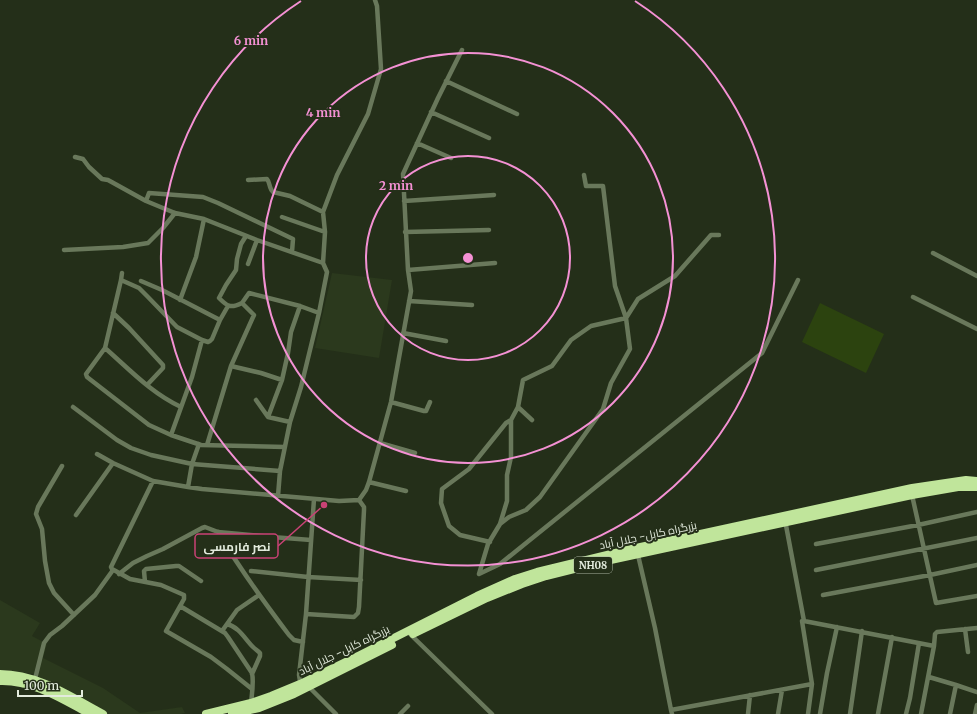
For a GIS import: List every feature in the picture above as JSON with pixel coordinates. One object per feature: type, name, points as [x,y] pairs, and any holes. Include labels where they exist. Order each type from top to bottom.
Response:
[{"type":"highway","name":"بزرگراه کابل- جلال آباد","points":[[206,714],[251,703],[271,696],[487,598],[546,576],[785,520],[912,488],[966,480],[977,481]]},
{"type":"highway","name":"بزرگراه کابل- جلال آباد","points":[[232,714],[259,708],[310,687],[477,596],[515,579],[537,572],[636,548],[912,495],[958,487],[977,487]]},
{"type":"highway","points":[[0,674],[35,679],[66,693],[103,714]]},
{"type":"highway","points":[[0,681],[15,681],[32,686],[90,714]]},
{"type":"street","points":[[278,496],[280,471],[290,422],[301,387],[319,313],[327,272],[324,263],[323,212],[337,175],[368,114],[381,69],[377,6],[375,0]]},
{"type":"street","points":[[359,500],[366,490],[369,482],[391,402],[411,290],[405,232],[403,174],[431,112],[462,50]]},
{"type":"street","points":[[446,81],[517,114]]},
{"type":"street","points":[[431,112],[489,138]]},
{"type":"street","points":[[417,143],[451,158]]},
{"type":"street","points":[[75,157],[83,159],[102,179],[108,180],[146,201],[175,213],[204,219],[256,240],[324,263]]},
{"type":"street","points":[[500,524],[509,516],[526,510],[540,497],[603,409],[611,383],[630,349],[626,318],[615,286],[603,186],[586,186],[584,175]]},
{"type":"street","points":[[248,180],[268,180],[273,192],[290,196],[323,212]]},
{"type":"street","points":[[146,201],[149,193],[203,197],[218,202],[293,238],[292,252]]},
{"type":"street","points":[[404,200],[494,195]]},
{"type":"street","points":[[64,250],[123,247],[148,243],[175,213]]},
{"type":"street","points":[[282,218],[324,232]]},
{"type":"street","points":[[180,300],[196,257],[204,219]]},
{"type":"street","points":[[405,232],[489,230]]},
{"type":"street","points":[[719,235],[711,235],[675,276],[638,299],[626,318],[591,326],[570,340],[552,366],[523,380],[518,407],[511,420],[511,457],[507,474],[507,501],[500,524],[490,542],[479,574],[500,564],[762,353],[798,280]]},
{"type":"street","points":[[246,236],[241,244],[236,270],[219,298],[228,306],[232,307],[242,303],[248,293],[300,306],[319,313]]},
{"type":"street","points":[[248,264],[256,240]]},
{"type":"street","points":[[933,253],[977,276]]},
{"type":"street","points":[[408,270],[495,264]]},
{"type":"street","points":[[122,273],[122,280],[105,348],[86,376],[149,426],[171,435],[207,445],[285,447]]},
{"type":"street","points":[[122,280],[139,288],[177,327],[208,342],[210,341],[228,306]]},
{"type":"street","points":[[141,281],[162,290],[220,320]]},
{"type":"street","points":[[913,297],[977,329]]},
{"type":"street","points":[[409,301],[472,305]]},
{"type":"street","points":[[207,445],[231,366],[254,315],[242,303]]},
{"type":"street","points":[[268,417],[282,380],[291,332],[300,306]]},
{"type":"street","points":[[113,313],[163,365],[163,368],[147,386]]},
{"type":"street","points":[[403,334],[446,341]]},
{"type":"street","points":[[171,435],[192,377],[202,340]]},
{"type":"street","points":[[105,348],[147,386],[181,407]]},
{"type":"street","points":[[231,366],[282,380]]},
{"type":"street","points":[[256,400],[268,417],[290,422]]},
{"type":"street","points":[[391,402],[424,411],[426,411],[430,402]]},
{"type":"street","points":[[73,407],[117,440],[131,448],[151,455],[192,464],[280,471]]},
{"type":"street","points":[[518,407],[532,420]]},
{"type":"street","points":[[490,542],[460,535],[449,526],[440,503],[442,490],[469,469],[506,423],[511,420]]},
{"type":"street","points":[[380,443],[415,453]]},
{"type":"street","points":[[188,487],[192,464],[199,444]]},
{"type":"street","points":[[97,454],[113,463],[153,480],[188,487],[339,501],[359,500]]},
{"type":"street","points":[[76,516],[113,463]]},
{"type":"street","points":[[62,466],[38,507],[36,514],[42,529],[49,583],[54,593],[74,615]]},
{"type":"street","points":[[35,679],[44,643],[50,635],[96,595],[113,570],[111,567],[153,480]]},
{"type":"street","points":[[369,482],[406,491]]},
{"type":"street","points":[[912,495],[936,604],[977,596]]},
{"type":"street","points":[[300,684],[299,675],[306,614],[314,498]]},
{"type":"street","points":[[306,614],[355,617],[358,613],[364,510],[364,507],[359,500]]},
{"type":"street","points":[[816,544],[918,525],[977,512]]},
{"type":"street","points":[[785,520],[804,621],[802,621],[812,684],[808,714]]},
{"type":"street","points":[[120,574],[133,563],[205,527],[218,532],[311,540]]},
{"type":"street","points":[[218,532],[228,550],[259,595],[294,640],[303,642]]},
{"type":"street","points":[[816,570],[977,538]]},
{"type":"street","points":[[638,555],[672,712],[750,695],[812,684]]},
{"type":"street","points":[[822,595],[977,564]]},
{"type":"street","points":[[145,582],[144,571],[146,569],[176,566],[179,566],[201,581]]},
{"type":"street","points":[[113,570],[130,579],[161,585],[184,595],[184,599],[166,631],[211,657],[252,689]]},
{"type":"street","points":[[251,571],[308,578],[361,580]]},
{"type":"street","points":[[222,631],[237,610],[259,595]]},
{"type":"street","points":[[180,606],[222,631],[228,637],[252,674],[251,703]]},
{"type":"street","points":[[804,621],[934,646]]},
{"type":"street","points":[[227,624],[231,625],[243,634],[260,654],[252,674]]},
{"type":"street","points":[[820,714],[826,673],[837,627]]},
{"type":"street","points":[[921,714],[929,677],[935,634],[937,632],[977,628]]},
{"type":"street","points":[[965,629],[968,652]]},
{"type":"street","points":[[850,714],[862,631]]},
{"type":"street","points":[[409,633],[492,714]]},
{"type":"street","points":[[878,714],[892,637]]},
{"type":"street","points":[[906,714],[919,643]]},
{"type":"street","points":[[929,677],[977,692]]},
{"type":"street","points":[[950,714],[956,685]]},
{"type":"street","points":[[310,687],[336,714]]},
{"type":"street","points":[[778,714],[782,690]]},
{"type":"street","points":[[748,714],[750,695]]},
{"type":"street","points":[[975,714],[977,705]]},
{"type":"street","points":[[400,714],[408,706]]},
{"type":"shaded area","points":[[332,273],[392,280],[379,358],[315,348]]},
{"type":"shaded area","points":[[0,600],[40,623],[32,636],[47,644],[43,658],[103,688],[140,713],[182,707],[185,713],[109,714],[33,674],[0,670]]},
{"type":"green space","points":[[820,303],[884,334],[866,373],[802,342]]},
{"type":"place","name":"نصر فارمسی","points":[[324,505]]}]
